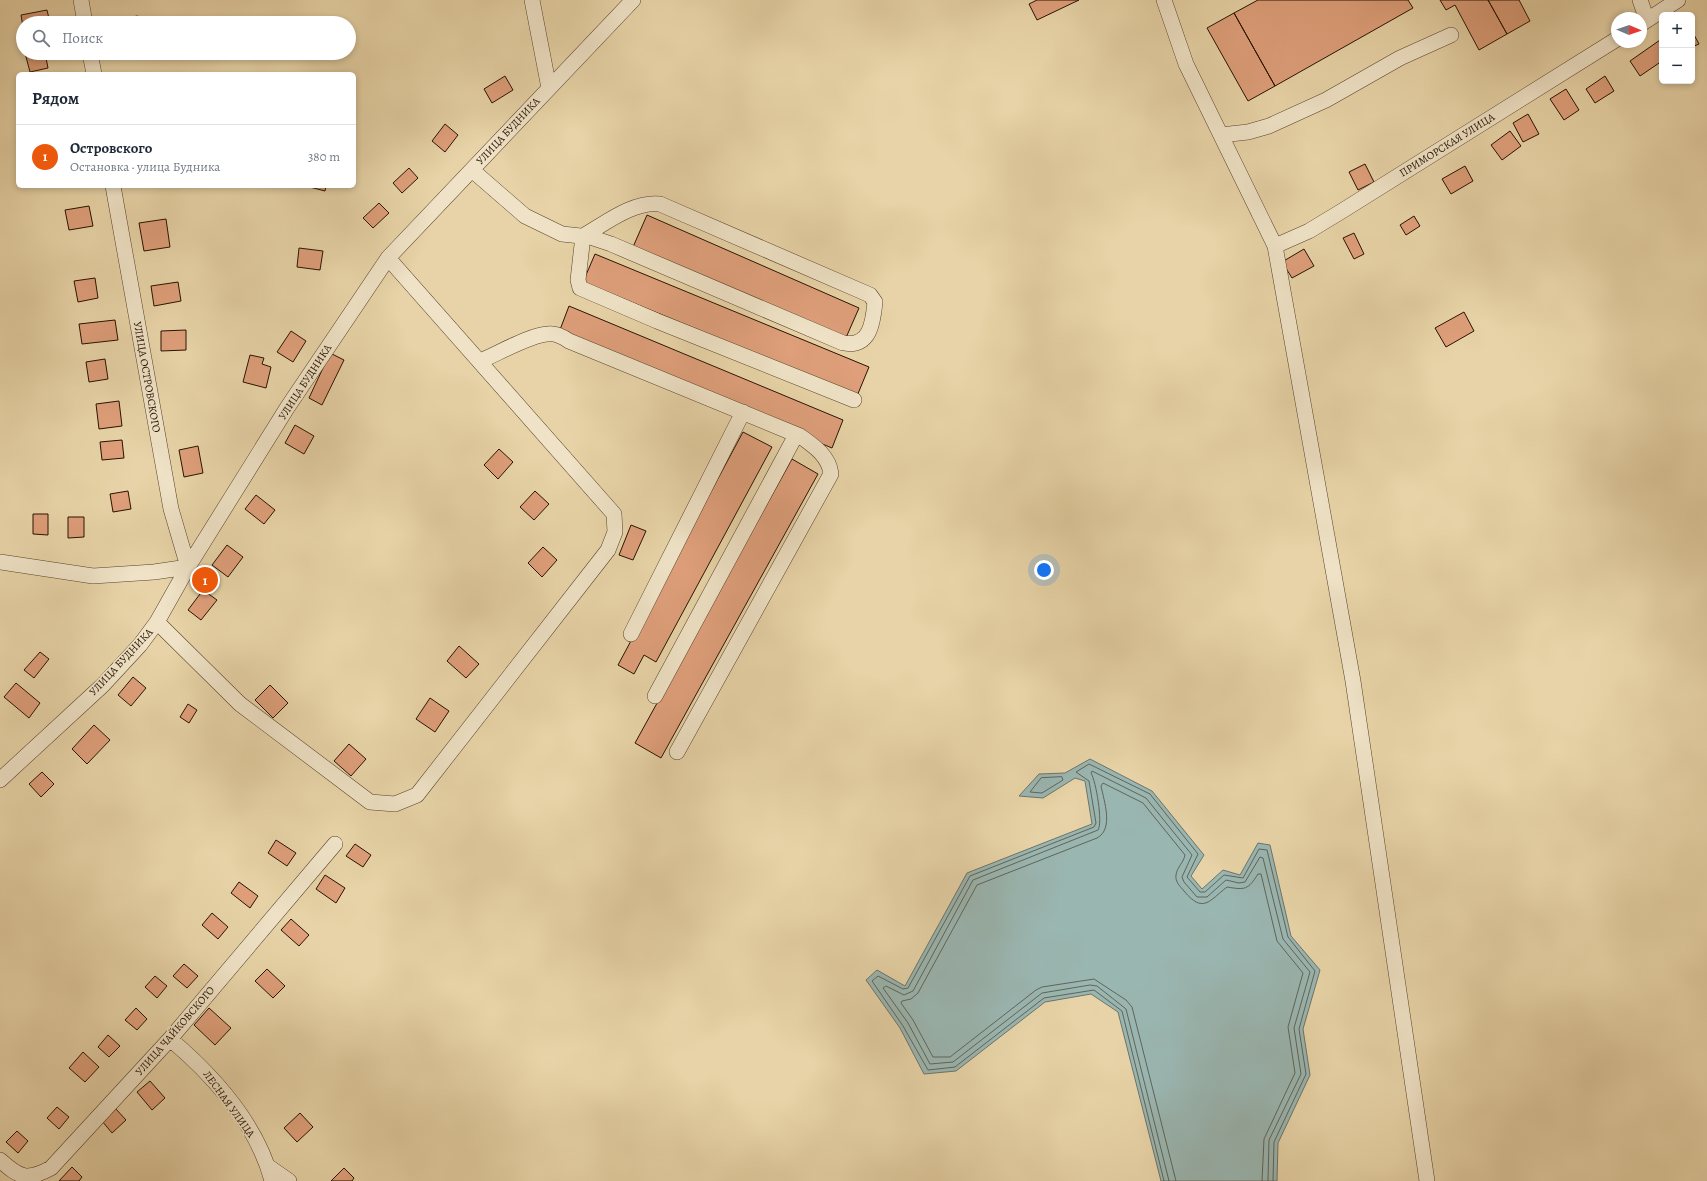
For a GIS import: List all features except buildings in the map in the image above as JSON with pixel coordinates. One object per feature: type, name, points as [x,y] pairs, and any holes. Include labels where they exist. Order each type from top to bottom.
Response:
[{"type":"street","points":[[82,0],[84,16]]},
{"type":"street","points":[[532,0],[549,88]]},
{"type":"street","name":"УЛИЦА БУДНИКА","points":[[0,780],[102,685],[140,645],[157,622],[188,567],[287,408],[388,258],[633,0]]},
{"type":"street","points":[[1164,0],[1186,64],[1275,246],[1353,681],[1427,1181]]},
{"type":"street","points":[[1640,0],[1642,12]]},
{"type":"street","points":[[1647,20],[1678,0]]},
{"type":"street","points":[[1221,136],[1248,132],[1270,126],[1326,100],[1400,58],[1450,35]]},
{"type":"street","name":"ПРИМОРСКАЯ УЛИЦА","points":[[1275,246],[1309,231],[1611,43]]},
{"type":"street","points":[[91,60],[94,72]]},
{"type":"street","points":[[472,170],[525,216],[562,234],[583,236],[611,244],[843,343],[854,344],[864,339],[871,324],[875,302],[870,295],[660,204],[649,203],[636,206],[583,236]]},
{"type":"street","name":"УЛИЦА ОСТРОВСКОГО","points":[[113,188],[171,509],[188,567]]},
{"type":"street","points":[[583,236],[578,280],[580,288],[854,400]]},
{"type":"street","points":[[157,622],[240,704],[370,802],[395,804],[417,795],[608,550],[614,532],[614,514],[388,258]]},
{"type":"street","points":[[480,362],[535,338],[548,334],[559,335],[569,341],[796,435],[824,455],[831,474],[677,752]]},
{"type":"street","points":[[630,634],[743,412]]},
{"type":"street","points":[[655,696],[796,435]]},
{"type":"street","points":[[0,562],[93,576],[154,572],[188,567]]},
{"type":"street","name":"УЛИЦА ЧАЙКОВСКОГО","points":[[0,1160],[20,1178],[32,1179],[39,1177],[51,1168],[170,1039],[335,844]]},
{"type":"street","name":"ЛЕСНАЯ УЛИЦА","points":[[170,1039],[199,1063],[217,1084],[254,1138],[270,1174]]},
{"type":"street","points":[[270,1174],[290,1181]]},
{"type":"water","points":[[1090,759],[1152,791],[1204,855],[1191,876],[1202,889],[1223,870],[1240,875],[1258,843],[1270,845],[1291,936],[1320,970],[1303,1029],[1310,1075],[1278,1143],[1277,1181],[1161,1181],[1118,1012],[1091,994],[1045,1002],[956,1071],[924,1074],[900,1028],[866,980],[877,970],[905,986],[967,873],[1092,824],[1085,781],[1075,778],[1043,798],[1019,796],[1039,774],[1065,773]]},
{"type":"place","name":"Островского","points":[[205,580]]}]
